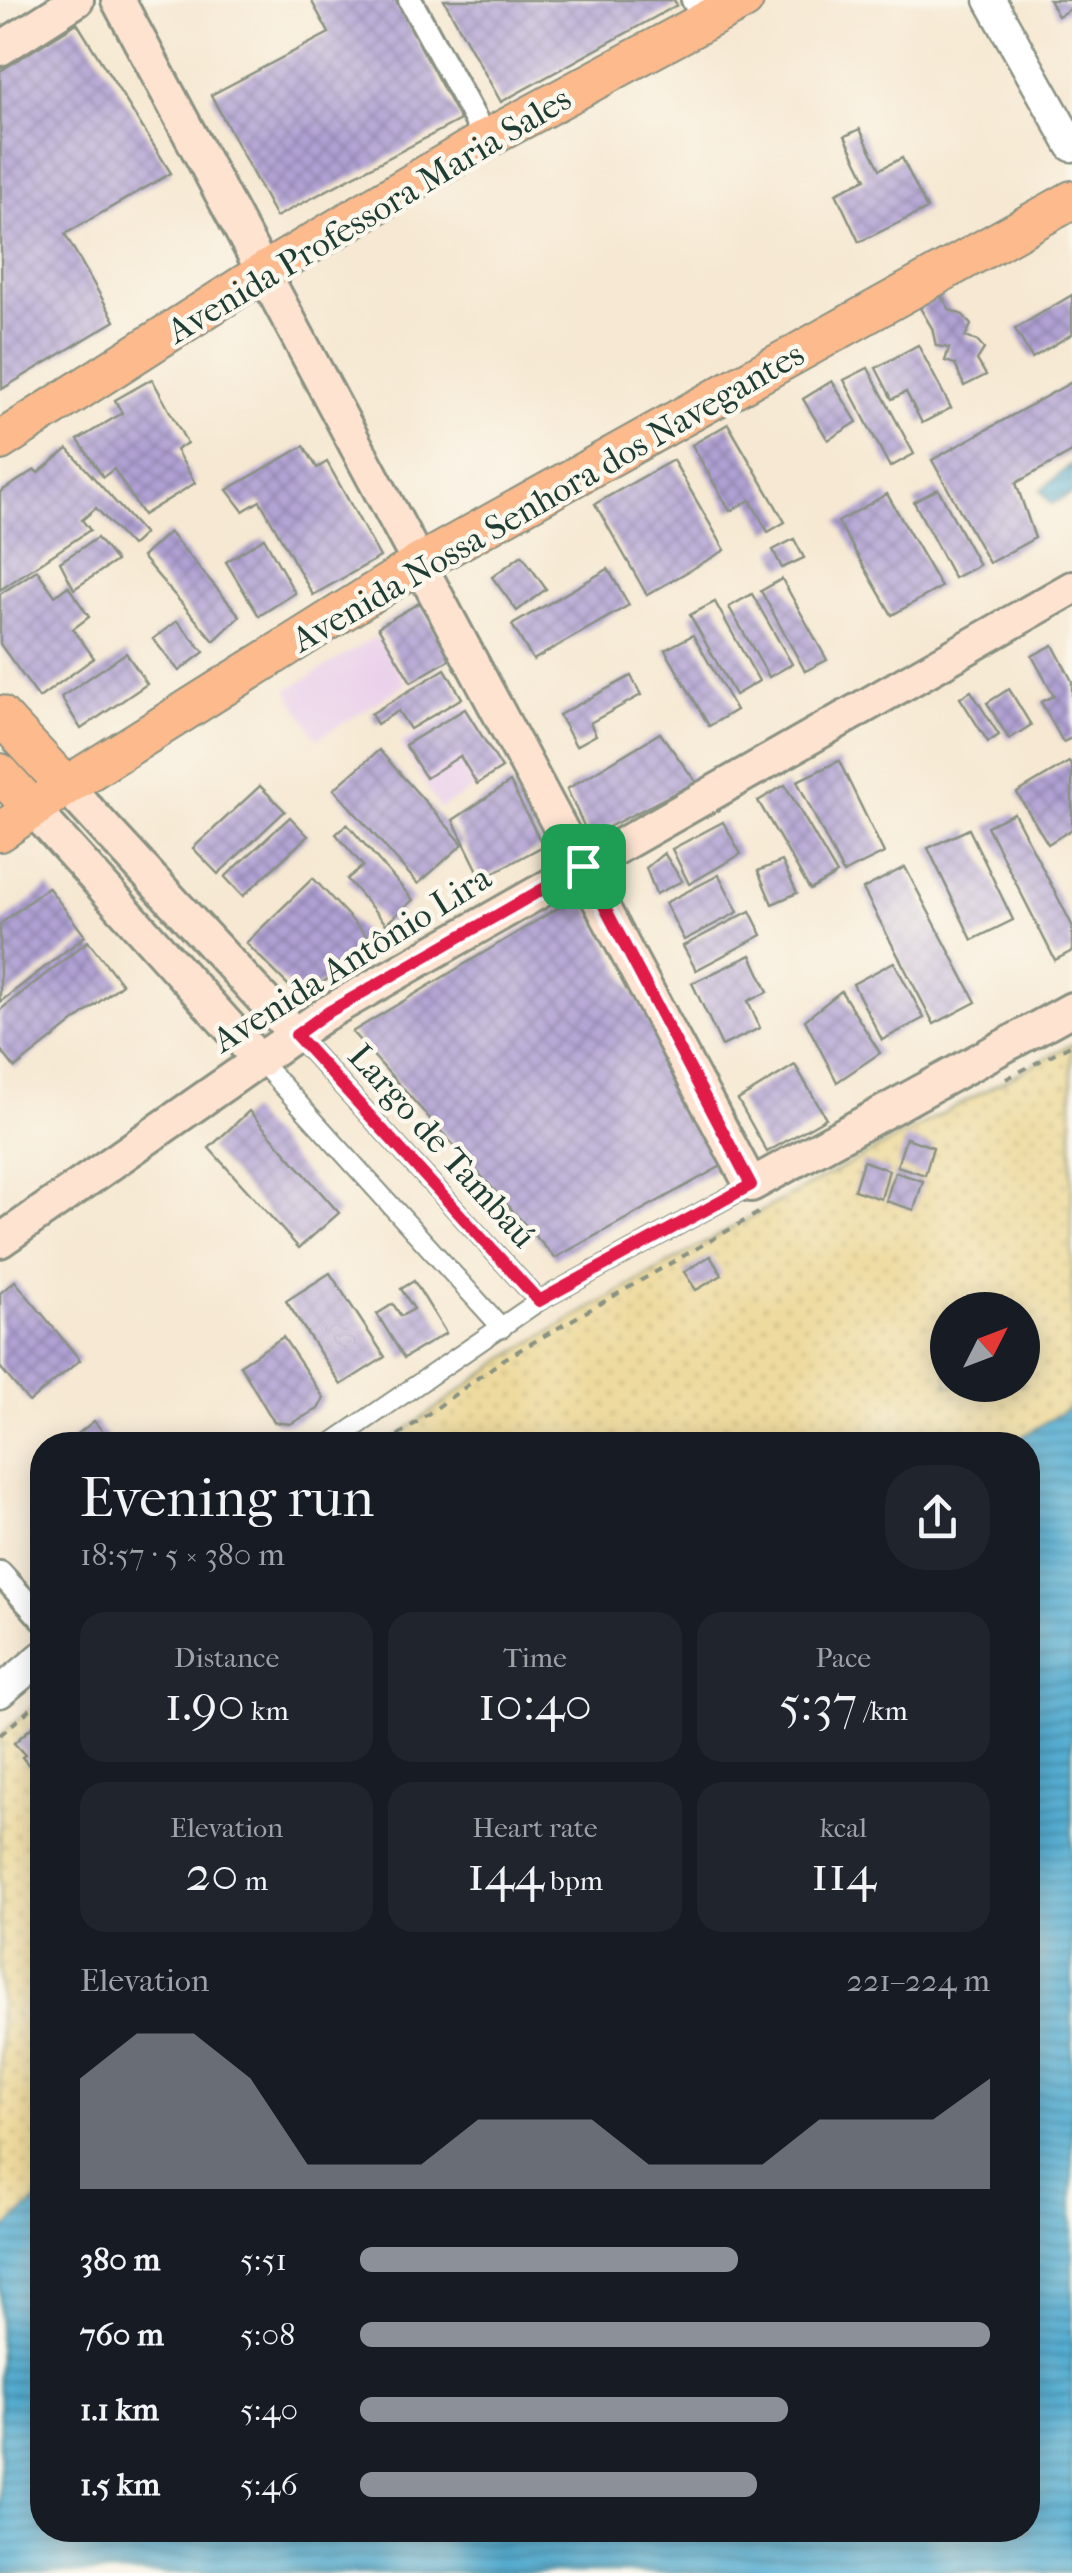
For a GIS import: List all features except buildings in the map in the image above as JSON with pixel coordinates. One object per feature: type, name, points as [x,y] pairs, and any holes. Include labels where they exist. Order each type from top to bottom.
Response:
[{"type":"main road","points":[[0,49],[78,0]]},
{"type":"main road","points":[[118,0],[751,1185],[1072,1009]]},
{"type":"main road","name":"Avenida Professora Maria Sales","points":[[0,441],[262,273],[699,11],[744,0]]},
{"type":"main road","name":"Avenida Nossa Senhora dos Navegantes","points":[[0,832],[66,786],[420,563],[1072,200]]},
{"type":"main road","name":"Avenida Antônio Lira","points":[[0,1241],[325,1014],[1072,588]]},
{"type":"main road","points":[[0,715],[296,1035]]},
{"type":"main road","points":[[0,773],[260,1061]]},
{"type":"street","points":[[410,0],[486,139]]},
{"type":"street","points":[[990,0],[1072,146]]},
{"type":"street","name":"Largo de Tambaú","points":[[296,1035],[539,1301]]},
{"type":"street","points":[[260,1061],[502,1328]]},
{"type":"street","points":[[349,1432],[539,1301],[751,1185]]},
{"type":"street","points":[[0,1573],[30,1607]]},
{"type":"street","points":[[0,1692],[30,1667]]},
{"type":"path","points":[[992,1086],[1072,1044]]},
{"type":"path","points":[[403,1432],[504,1359],[720,1234]]},
{"type":"path","points":[[0,1736],[30,1710]]},
{"type":"shaded area","points":[[377,636],[406,684],[317,739],[287,690]]},
{"type":"shaded area","points":[[467,704],[506,768],[440,809],[400,744]]},
{"type":"sand","points":[[1072,1044],[1072,1406],[1030,1432],[403,1432],[504,1359],[745,1220]]},
{"type":"sand","points":[[30,1709],[30,2207],[0,2234],[0,1735]]},
{"type":"water","points":[[1072,464],[1072,494],[1051,504],[1041,490]]},
{"type":"water","points":[[1072,1406],[1072,2573],[0,2573],[0,2234],[30,2207],[30,2542],[1040,2542],[1040,1432],[1030,1432]]},
{"type":"route","points":[[583,866],[751,1185],[539,1301],[296,1035],[325,1014],[583,866]]}]
